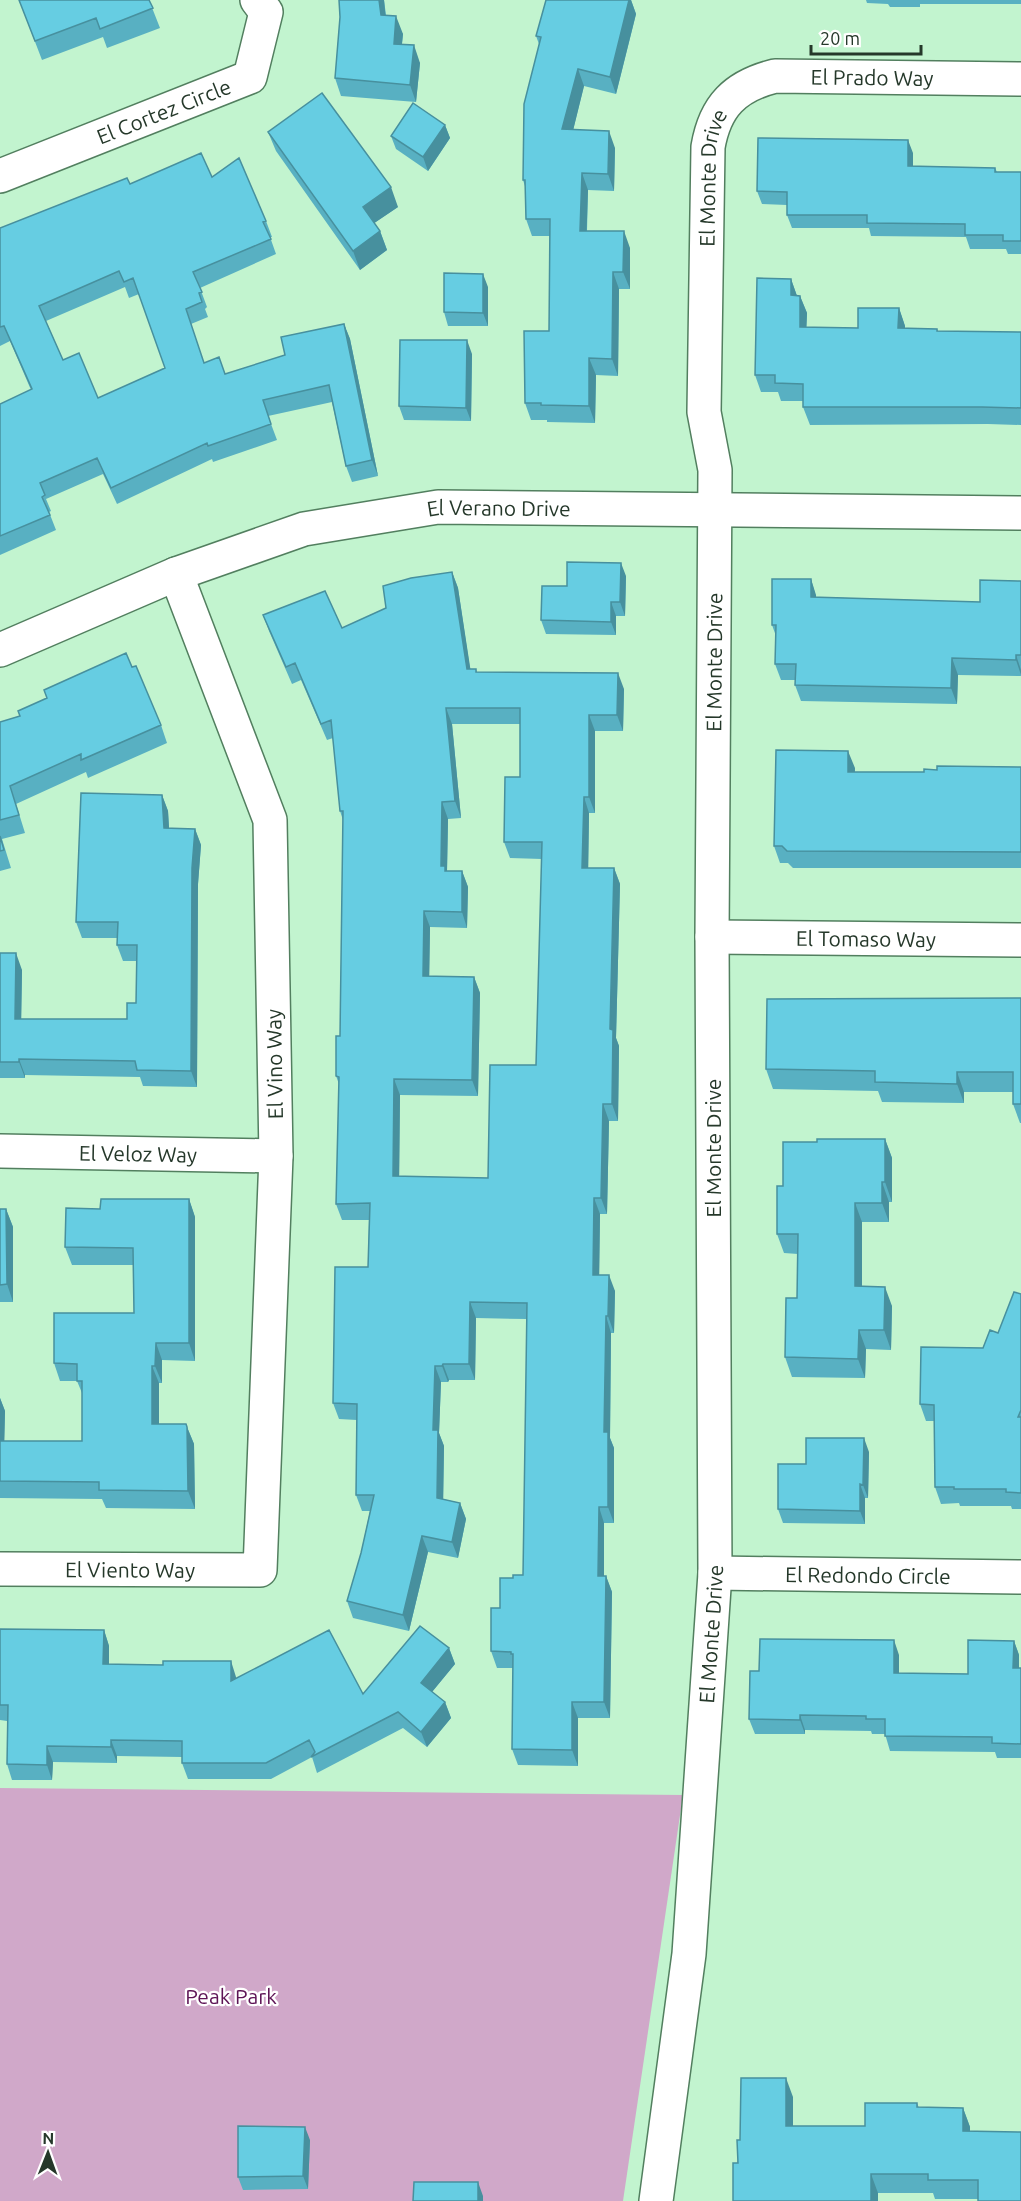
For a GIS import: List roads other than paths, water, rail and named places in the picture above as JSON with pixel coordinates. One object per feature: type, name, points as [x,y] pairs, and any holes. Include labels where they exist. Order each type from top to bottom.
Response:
[{"type":"street","name":"El Cortez Circle","points":[[0,176],[250,77],[266,12],[257,0]]},
{"type":"street","name":"El Prado Way","points":[[722,89],[743,88],[758,80],[775,76],[1021,79]]},
{"type":"street","name":"El Monte Drive","points":[[656,2201],[690,1954],[716,1573],[712,937],[715,470],[704,412],[708,147],[722,89]]},
{"type":"street","name":"El Verano Drive","points":[[0,650],[176,574],[304,528],[438,507],[1021,513]]},
{"type":"street","name":"El Vino Way","points":[[176,574],[270,820],[276,1156],[260,1570]]},
{"type":"street","name":"El Tomaso Way","points":[[712,937],[1021,940]]},
{"type":"street","name":"El Veloz Way","points":[[0,1151],[276,1156]]},
{"type":"street","name":"El Viento Way","points":[[0,1569],[260,1570]]},
{"type":"street","name":"El Redondo Circle","points":[[716,1573],[1021,1577]]},
{"type":"park label","name":"Peak Park","points":[[231,1996]]}]
